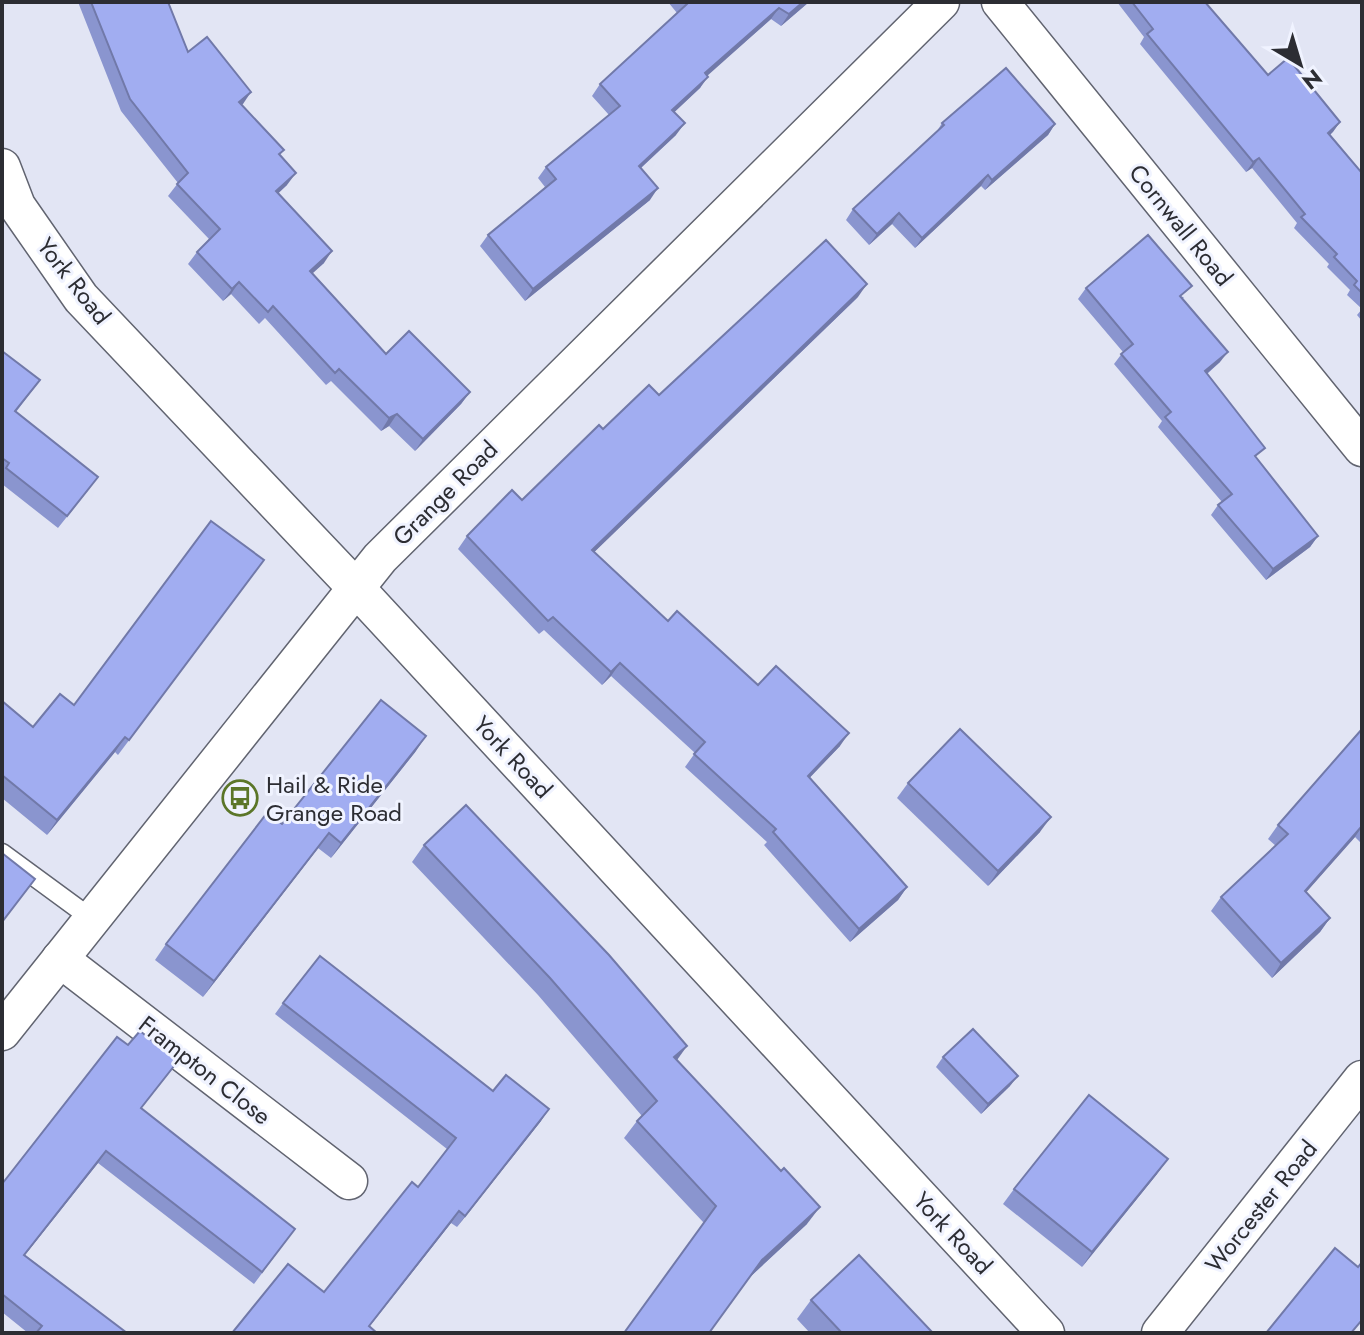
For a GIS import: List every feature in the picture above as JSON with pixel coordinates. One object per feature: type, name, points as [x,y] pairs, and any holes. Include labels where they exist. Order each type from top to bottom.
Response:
[{"type":"street","name":"Grange Road","points":[[5,1023],[60,959],[380,558],[941,2]]},
{"type":"street","name":"Cornwall Road","points":[[1000,2],[1362,448]]},
{"type":"street","name":"York Road","points":[[2,167],[10,207],[81,298],[356,588],[1046,1333]]},
{"type":"street","name":"Frampton Close","points":[[60,959],[349,1181]]},
{"type":"street","name":"Worcester Road","points":[[1160,1333],[1362,1079]]},
{"type":"lane","points":[[2,853],[92,919]]},
{"type":"building","points":[[91,2],[168,2],[188,52],[207,37],[251,92],[239,102],[284,150],[279,154],[296,173],[276,191],[332,251],[310,271],[386,354],[409,331],[470,392],[423,439],[397,414],[389,418],[339,369],[335,373],[273,306],[268,312],[239,282],[232,289],[197,252],[220,229],[177,184],[188,173],[130,99]]},
{"type":"building","points":[[686,2],[803,2],[789,14],[779,8],[705,73],[708,77],[672,110],[685,123],[639,166],[658,188],[533,289],[488,235],[556,179],[546,167],[620,106],[600,84]]},
{"type":"building","points":[[1132,2],[1205,2],[1268,75],[1288,58],[1340,122],[1328,133],[1362,173],[1362,293],[1354,285],[1357,281],[1334,257],[1337,254],[1301,217],[1305,214],[1259,158],[1253,162],[1147,34],[1153,29]]},
{"type":"building","points":[[1006,68],[1055,124],[992,180],[988,175],[922,238],[899,213],[877,234],[853,209],[944,125],[942,123]]},
{"type":"building","points":[[1148,235],[1192,286],[1180,296],[1228,352],[1205,371],[1265,448],[1255,456],[1318,536],[1273,569],[1218,505],[1232,494],[1165,417],[1171,412],[1121,354],[1133,344],[1086,288]]},
{"type":"building","points":[[826,240],[867,284],[592,550],[668,621],[677,611],[758,685],[776,666],[849,733],[808,776],[907,887],[859,929],[773,832],[776,829],[694,754],[705,742],[620,663],[611,672],[553,617],[548,621],[467,536],[512,490],[522,500],[599,425],[603,429],[649,385],[659,395]]},
{"type":"building","points":[[2,351],[40,380],[15,411],[98,477],[67,516],[6,468],[9,463],[2,458]]},
{"type":"building","points":[[211,521],[264,560],[129,740],[125,737],[57,820],[2,775],[2,701],[33,727],[60,694],[74,705]]},
{"type":"building","points":[[381,700],[426,736],[341,843],[329,833],[214,981],[166,944],[267,813],[282,824]]},
{"type":"building","points":[[960,729],[1051,817],[998,871],[908,783]]},
{"type":"building","points":[[1362,729],[1362,826],[1305,891],[1330,918],[1281,963],[1221,897],[1288,834],[1278,825]]},
{"type":"building","points":[[466,805],[609,955],[687,1046],[674,1057],[781,1171],[784,1168],[820,1207],[762,1260],[709,1333],[624,1333],[716,1206],[637,1121],[657,1101],[550,978],[424,845]]},
{"type":"building","points":[[2,853],[35,879],[2,922]]},
{"type":"building","points":[[320,956],[493,1091],[506,1075],[549,1109],[465,1216],[459,1211],[369,1326],[377,1333],[232,1333],[288,1264],[324,1292],[412,1182],[418,1187],[456,1138],[283,1003]]},
{"type":"building","points":[[973,1029],[1018,1076],[988,1104],[943,1057]]},
{"type":"building","points":[[140,1031],[178,1061],[141,1108],[295,1229],[262,1272],[106,1151],[24,1255],[127,1333],[36,1333],[42,1326],[2,1294],[2,1184],[117,1037],[128,1045]]},
{"type":"building","points":[[1089,1095],[1168,1159],[1092,1252],[1014,1189]]},
{"type":"building","points":[[1335,1248],[1358,1267],[1362,1262],[1362,1320],[1351,1333],[1266,1333]]},
{"type":"building","points":[[859,1255],[933,1333],[842,1333],[811,1300]]},
{"type":"place","name":"Hail & Ride Grange Road","points":[[240,798]]}]
